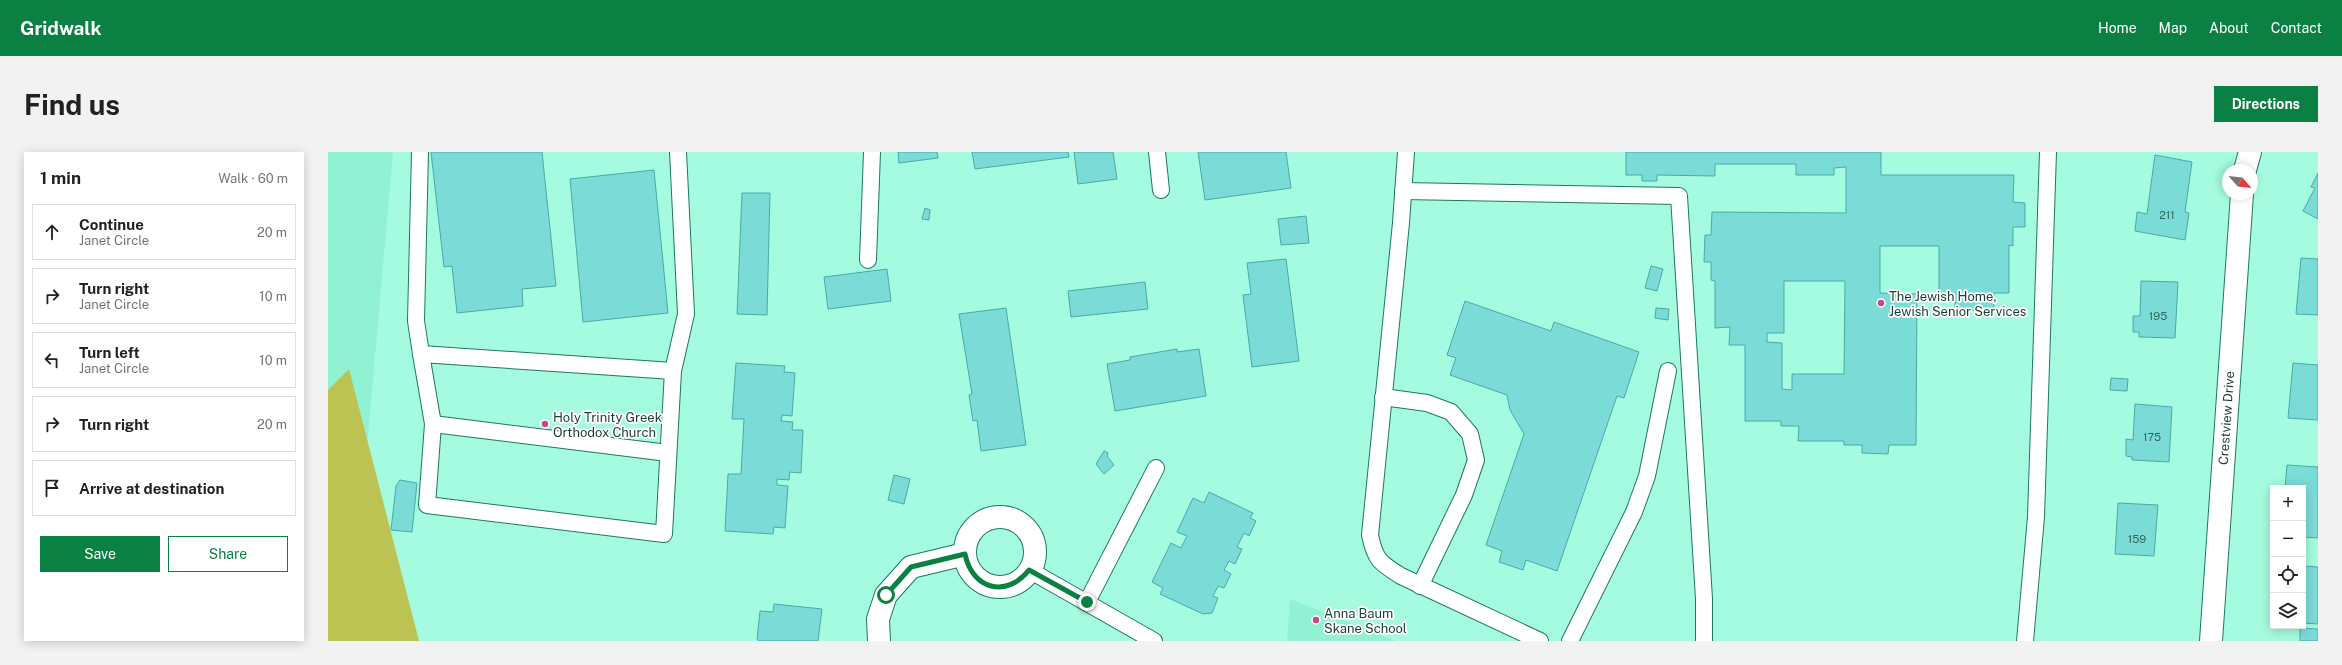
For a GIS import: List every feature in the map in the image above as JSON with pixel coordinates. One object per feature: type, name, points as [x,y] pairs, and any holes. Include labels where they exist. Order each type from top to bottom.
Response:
[{"type":"street","points":[[2247,164],[2250,152]]},
{"type":"street","name":"Crestview Drive","points":[[2211,641],[2242,200]]},
{"type":"street","points":[[1001,517],[1012,519],[1022,525],[1033,543],[1035,552],[1029,570],[1022,579],[1002,587],[991,586],[981,582],[972,574],[965,554],[966,543],[971,532],[979,524],[989,519],[1001,517]]},
{"type":"street","points":[[879,641],[878,619],[886,595],[911,567],[965,554]]},
{"type":"lane","points":[[420,152],[416,321],[433,424],[427,505],[664,534],[673,371],[686,314],[678,152]]},
{"type":"lane","points":[[868,260],[872,152]]},
{"type":"lane","points":[[1157,152],[1161,190]]},
{"type":"lane","points":[[1406,152],[1370,535],[1374,553],[1384,565],[1420,586],[1540,641]]},
{"type":"lane","points":[[2025,641],[2036,517],[2048,152]]},
{"type":"lane","points":[[1403,191],[1679,196],[1704,599],[1704,641]]},
{"type":"lane","points":[[421,354],[673,371]]},
{"type":"lane","points":[[1570,641],[1634,512],[1646,476],[1668,371]]},
{"type":"lane","points":[[1383,397],[1427,403],[1451,412],[1470,434],[1476,460],[1464,496],[1420,586]]},
{"type":"lane","points":[[433,424],[668,454]]},
{"type":"lane","points":[[1087,602],[1156,468]]},
{"type":"lane","points":[[1029,570],[1154,641]]},
{"type":"shaded area","points":[[328,152],[393,152],[350,641],[328,641]]},
{"type":"shaded area","points":[[349,369],[419,641],[328,641],[328,390]]},
{"type":"shaded area","name":"Anna Baum Skane School","points":[[1290,599],[1396,641],[1287,641]]},
{"type":"building","points":[[431,152],[542,152],[556,286],[522,289],[523,306],[457,313],[452,266],[444,267]]},
{"type":"building","points":[[898,152],[937,152],[938,158],[899,163]]},
{"type":"building","points":[[972,152],[1068,152],[1069,157],[975,169]]},
{"type":"building","points":[[1074,152],[1113,152],[1117,179],[1078,184]]},
{"type":"building","points":[[1198,152],[1286,152],[1291,188],[1205,200]]},
{"type":"building","name":"The Jewish Home, Jewish Senior Services","points":[[1626,152],[1881,152],[1881,175],[2014,175],[2013,202],[2025,203],[2025,227],[2013,227],[2013,246],[2009,245],[2009,293],[1994,293],[1994,310],[1955,310],[1955,297],[1939,297],[1939,246],[1880,246],[1880,293],[1917,294],[1916,445],[1889,445],[1888,454],[1862,453],[1862,445],[1844,445],[1844,441],[1798,441],[1799,426],[1781,426],[1781,421],[1745,421],[1745,345],[1729,345],[1730,327],[1715,328],[1715,281],[1711,280],[1711,262],[1704,262],[1705,235],[1711,235],[1712,212],[1846,213],[1846,167],[1834,168],[1834,175],[1796,175],[1796,164],[1715,164],[1715,176],[1657,175],[1657,181],[1642,181],[1642,175],[1626,175]],"holes":[[[1784,281],[1845,281],[1844,374],[1792,374],[1792,390],[1782,389],[1782,343],[1767,342],[1767,333],[1784,333]]]},
{"type":"building","points":[[2155,155],[2192,162],[2185,212],[2189,213],[2185,240],[2135,231],[2137,212],[2147,214]]},
{"type":"building","points":[[654,170],[668,313],[583,322],[570,179]]},
{"type":"building","points":[[2318,173],[2318,219],[2303,211],[2315,188],[2311,187]]},
{"type":"building","points":[[742,193],[770,193],[767,315],[737,314]]},
{"type":"building","points":[[925,208],[930,210],[929,220],[922,219]]},
{"type":"building","points":[[1306,216],[1309,243],[1281,245],[1278,219]]},
{"type":"building","points":[[2301,258],[2318,259],[2318,315],[2296,314]]},
{"type":"building","points":[[1286,259],[1299,361],[1252,367],[1243,295],[1251,294],[1247,263]]},
{"type":"building","points":[[1651,266],[1663,269],[1657,291],[1645,288]]},
{"type":"building","points":[[887,269],[891,301],[828,309],[824,277]]},
{"type":"building","points":[[2141,281],[2178,282],[2175,338],[2139,337],[2139,332],[2133,332],[2133,316],[2140,316]]},
{"type":"building","points":[[1145,282],[1148,309],[1071,317],[1068,291]]},
{"type":"building","points":[[1465,301],[1551,331],[1554,322],[1639,352],[1624,398],[1617,396],[1557,571],[1526,560],[1523,570],[1499,562],[1502,551],[1486,545],[1524,434],[1510,410],[1507,395],[1450,375],[1456,358],[1447,355]]},
{"type":"building","points":[[1006,308],[1026,445],[981,451],[977,420],[973,421],[969,395],[972,394],[959,314]]},
{"type":"building","points":[[1656,308],[1669,309],[1668,320],[1655,318]]},
{"type":"building","points":[[1177,349],[1177,352],[1199,349],[1206,396],[1115,411],[1107,364],[1130,360],[1130,357]]},
{"type":"building","points":[[736,363],[785,366],[784,372],[795,373],[792,416],[782,415],[781,421],[793,422],[792,430],[803,430],[801,473],[790,472],[789,480],[777,479],[777,485],[788,486],[785,528],[774,527],[773,534],[725,531],[728,474],[741,474],[744,419],[732,419]]},
{"type":"building","points":[[2293,363],[2318,365],[2318,420],[2288,418]]},
{"type":"building","points":[[2111,378],[2128,379],[2127,391],[2110,390]]},
{"type":"building","points":[[2135,404],[2172,407],[2169,462],[2132,460],[2132,457],[2126,456],[2126,439],[2133,440]]},
{"type":"building","points":[[1104,451],[1108,453],[1107,456],[1114,465],[1104,474],[1096,464]]},
{"type":"building","points":[[2287,465],[2318,467],[2318,538],[2306,537],[2306,485],[2285,485]]},
{"type":"building","points":[[894,475],[910,479],[904,504],[888,500]]},
{"type":"building","points":[[400,480],[417,483],[412,532],[391,530],[396,486]]},
{"type":"building","points":[[1209,492],[1253,513],[1250,518],[1256,521],[1249,536],[1244,533],[1237,547],[1242,549],[1235,564],[1229,561],[1224,570],[1231,574],[1224,588],[1218,586],[1213,596],[1218,598],[1212,613],[1203,614],[1160,594],[1163,588],[1152,582],[1171,543],[1181,548],[1187,536],[1177,532],[1193,498],[1204,503]]},
{"type":"building","points":[[2118,503],[2158,505],[2154,556],[2115,554]]},
{"type":"building","points":[[2306,566],[2318,567],[2318,624],[2306,623]]},
{"type":"building","points":[[774,604],[822,609],[818,641],[759,641],[757,639],[760,611],[773,612]]},
{"type":"building","points":[[2300,629],[2318,629],[2318,641],[2300,641]]},
{"type":"place","name":"The Jewish Home, Jewish Senior Services","points":[[1881,303]]},
{"type":"place","name":"Holy Trinity Greek Orthodox Church","points":[[545,424]]},
{"type":"place","name":"Anna Baum Skane School","points":[[1316,620]]},
{"type":"route","points":[[886,595],[911,567],[965,554],[967,565],[972,574],[981,582],[991,586],[1002,587],[1012,584],[1022,579],[1029,570],[1087,602]]}]
